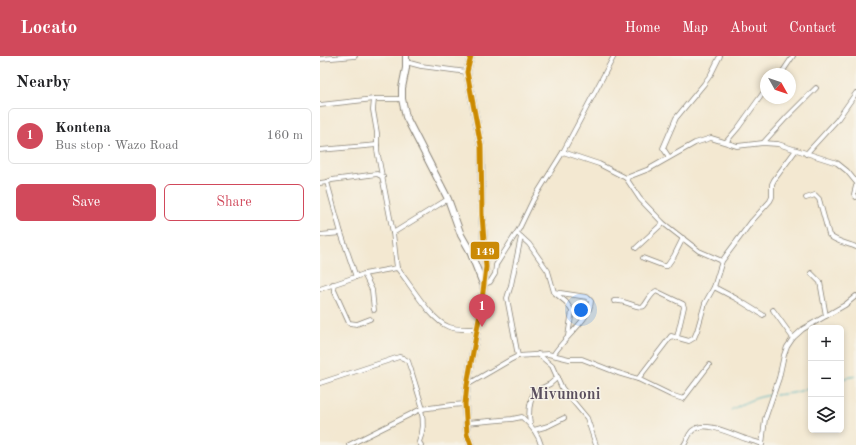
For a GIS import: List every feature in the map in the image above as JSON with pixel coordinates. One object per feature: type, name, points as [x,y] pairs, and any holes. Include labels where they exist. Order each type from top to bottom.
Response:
[{"type":"main road","points":[[471,56],[467,72],[481,146],[482,216],[486,267],[481,308],[465,404],[467,434],[471,445]]},
{"type":"main road","points":[[406,59],[402,99],[406,117],[448,199],[461,235],[469,250],[483,285]]},
{"type":"street","points":[[320,59],[355,56]]},
{"type":"street","points":[[483,285],[490,282],[496,265],[517,233],[533,200],[563,152],[614,56]]},
{"type":"street","points":[[669,157],[664,148],[676,118],[704,84],[720,56]]},
{"type":"street","points":[[785,68],[793,56]]},
{"type":"street","points":[[406,59],[421,66],[467,72]]},
{"type":"street","points":[[763,143],[816,88]]},
{"type":"street","points":[[806,154],[838,120],[856,93]]},
{"type":"street","points":[[726,142],[760,97]]},
{"type":"street","points":[[320,105],[374,99],[402,99]]},
{"type":"street","points":[[374,99],[373,110],[377,133],[377,145],[393,233],[397,268],[425,306],[443,323],[449,327],[477,329]]},
{"type":"street","points":[[626,178],[649,169],[704,139],[711,138],[737,146],[763,143],[778,144],[806,154],[825,158],[836,163],[847,171],[856,182]]},
{"type":"street","points":[[320,150],[377,145]]},
{"type":"street","points":[[638,379],[671,336],[689,341],[694,338],[705,303],[714,287],[722,261],[752,221],[770,201],[772,197],[772,184],[774,180],[796,150]]},
{"type":"street","points":[[563,152],[599,164],[626,178],[640,199],[663,223],[699,251],[722,261]]},
{"type":"street","points":[[320,183],[378,174],[383,177]]},
{"type":"street","points":[[327,182],[341,233],[356,277]]},
{"type":"street","points":[[856,186],[854,194],[856,197]]},
{"type":"street","points":[[806,198],[815,195],[819,199],[829,235],[832,238],[844,244],[856,247]]},
{"type":"street","points":[[393,233],[448,199]]},
{"type":"street","points":[[636,248],[663,223]]},
{"type":"street","points":[[320,235],[341,233]]},
{"type":"street","points":[[517,233],[535,252],[548,271],[553,291],[566,302],[572,311],[568,336]]},
{"type":"street","points":[[518,356],[507,298],[521,237]]},
{"type":"street","points":[[643,258],[667,266],[683,238]]},
{"type":"street","points":[[320,289],[364,274],[397,268]]},
{"type":"street","points":[[811,272],[820,282],[826,316]]},
{"type":"street","points":[[364,274],[372,290],[374,310]]},
{"type":"street","points":[[333,284],[334,290],[349,323],[357,324],[370,319]]},
{"type":"street","points":[[714,287],[763,315]]},
{"type":"street","points":[[614,300],[620,300],[639,308],[643,307],[651,295],[656,291],[683,304],[684,307],[677,337]]},
{"type":"street","points":[[554,354],[568,336],[576,329],[590,306],[591,300],[587,296],[555,293]]},
{"type":"street","points":[[684,445],[692,431],[697,428],[705,427],[723,430],[747,440],[762,444],[763,429],[768,406],[779,378],[784,355],[793,338],[803,329],[845,305],[856,296]]},
{"type":"street","points":[[773,310],[793,338]]},
{"type":"street","points":[[538,354],[552,366],[566,393],[587,418],[596,445]]},
{"type":"street","points":[[467,385],[501,364],[518,356],[554,354],[569,359],[582,360],[638,379],[671,395],[683,399],[709,365]]},
{"type":"street","points":[[320,383],[387,360],[399,357],[408,361],[424,420],[422,436],[419,442],[421,445]]},
{"type":"street","points":[[530,424],[528,413],[530,401],[534,392],[558,378]]},
{"type":"street","points":[[349,445],[422,409],[452,404],[465,404]]},
{"type":"street","points":[[466,423],[512,419],[522,416],[539,437],[541,445]]},
{"type":"street","points":[[534,430],[548,426],[564,418]]},
{"type":"waterway","points":[[844,378],[856,376]]},
{"type":"waterway","points":[[775,395],[793,393],[808,389]]},
{"type":"waterway","points":[[731,410],[751,400],[771,395]]},
{"type":"transit line","name":"149","points":[[471,56],[467,72],[481,146],[482,215],[486,267],[481,308],[465,404],[467,434],[471,445]]},
{"type":"place","name":"Kontena","points":[[482,327]]},
{"type":"district","name":"Mivumoni","points":[[565,393]]}]
